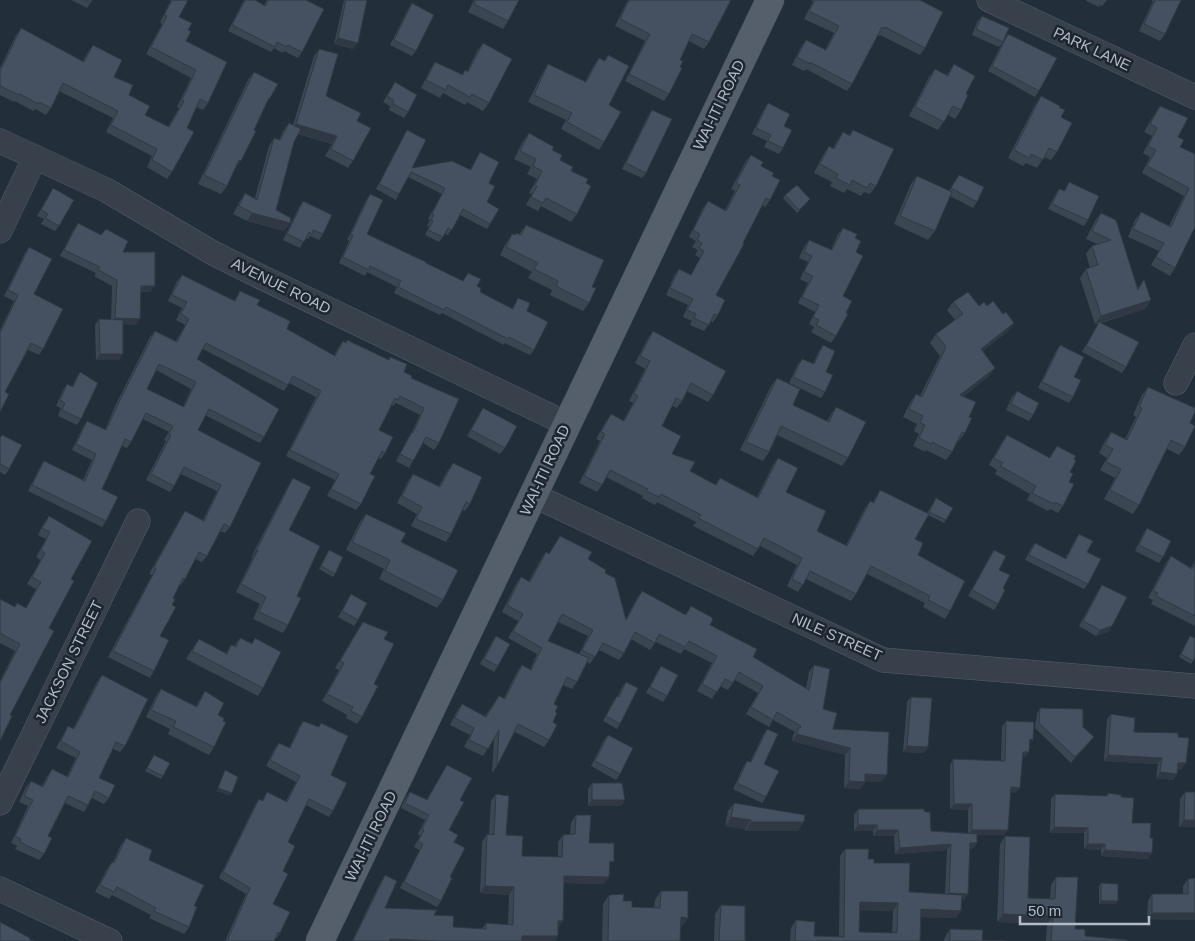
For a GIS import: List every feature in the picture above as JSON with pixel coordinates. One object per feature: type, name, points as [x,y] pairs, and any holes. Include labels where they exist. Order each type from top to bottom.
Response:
[{"type":"main road","name":"WAI-ITI ROAD","points":[[320,941],[770,0]]},
{"type":"street","name":"PARK LANE","points":[[989,0],[1195,97]]},
{"type":"street","name":"AVENUE ROAD","points":[[0,141],[106,190],[213,253],[257,275],[567,424]]},
{"type":"street","points":[[0,231],[35,157]]},
{"type":"street","points":[[1176,383],[1195,345]]},
{"type":"street","name":"NILE STREET","points":[[534,495],[883,660],[1195,686]]},
{"type":"street","name":"JACKSON STREET","points":[[0,803],[138,521]]},
{"type":"street","points":[[0,889],[110,941]]},
{"type":"building","points":[[172,0],[188,0],[179,17],[192,23],[188,30],[191,31],[186,41],[227,62],[208,103],[200,99],[187,128],[194,132],[172,172],[152,160],[157,149],[111,125],[118,111],[63,83],[51,108],[0,86],[0,71],[21,28],[84,62],[93,45],[122,60],[114,77],[133,85],[129,95],[150,106],[145,115],[169,127],[184,101],[182,100],[196,70],[151,47],[167,16],[164,15]]},
{"type":"building","points":[[245,0],[255,0],[265,6],[268,0],[306,0],[324,9],[302,52],[277,42],[275,47],[232,25]]},
{"type":"building","points":[[346,0],[367,0],[358,43],[338,38]]},
{"type":"building","points":[[476,0],[519,0],[508,21],[474,4]]},
{"type":"building","points":[[629,0],[731,0],[709,42],[692,34],[680,60],[683,61],[680,67],[682,68],[669,94],[629,74],[650,34],[620,19]]},
{"type":"building","points":[[815,0],[920,0],[943,12],[925,48],[882,27],[852,84],[797,57],[806,40],[826,50],[839,26],[809,11]]},
{"type":"building","points":[[1155,0],[1181,0],[1165,34],[1144,24]]},
{"type":"building","points":[[412,3],[434,15],[416,51],[394,40]]},
{"type":"building","points":[[982,16],[1009,28],[1003,42],[976,29]]},
{"type":"building","points":[[1008,34],[1057,58],[1039,91],[992,66]]},
{"type":"building","points":[[483,43],[512,59],[489,103],[472,94],[470,97],[448,85],[446,90],[426,80],[435,62],[463,75],[465,70],[468,72]]},
{"type":"building","points":[[319,49],[338,54],[326,96],[361,113],[357,121],[371,128],[353,161],[331,149],[337,136],[296,124]]},
{"type":"building","points":[[608,55],[629,66],[609,105],[621,112],[604,142],[567,122],[572,113],[534,95],[548,64],[586,82],[599,58],[605,61]]},
{"type":"building","points":[[954,64],[975,76],[961,110],[953,106],[944,122],[915,107],[935,69],[948,76]]},
{"type":"building","points":[[254,72],[278,84],[269,98],[254,130],[256,131],[241,161],[239,160],[227,186],[204,175]]},
{"type":"building","points":[[395,82],[417,95],[408,112],[393,104],[394,100],[387,96]]},
{"type":"building","points":[[1041,96],[1065,110],[1061,117],[1072,123],[1057,152],[1049,148],[1043,160],[1031,154],[1029,158],[1014,150]]},
{"type":"building","points":[[768,103],[790,114],[784,126],[792,130],[783,148],[768,141],[771,135],[756,128]]},
{"type":"building","points":[[1160,106],[1188,118],[1178,137],[1184,140],[1180,147],[1195,154],[1195,227],[1175,268],[1156,257],[1164,243],[1133,229],[1141,212],[1171,227],[1189,188],[1147,166],[1156,150],[1148,146],[1157,128],[1150,124]]},
{"type":"building","points":[[652,110],[672,119],[646,173],[626,163]]},
{"type":"building","points":[[289,123],[301,129],[294,142],[276,210],[291,218],[290,223],[252,213],[239,206],[245,193],[257,200],[274,138],[280,140]]},
{"type":"building","points":[[407,130],[426,140],[412,168],[452,161],[471,170],[480,152],[499,162],[489,183],[495,186],[487,202],[499,209],[490,224],[463,209],[452,230],[448,228],[443,237],[428,230],[433,221],[431,220],[434,215],[432,214],[445,188],[411,172],[399,194],[379,184]]},
{"type":"building","points":[[853,130],[894,149],[876,186],[870,183],[867,188],[852,180],[850,185],[836,178],[838,174],[820,164],[829,146],[834,149],[843,132],[850,136]]},
{"type":"building","points":[[529,133],[554,147],[552,150],[562,155],[560,160],[573,167],[571,171],[588,179],[586,183],[591,186],[577,214],[546,198],[543,203],[531,197],[542,171],[533,166],[536,159],[520,151]]},
{"type":"building","points":[[751,155],[763,162],[761,166],[774,173],[772,176],[780,180],[770,200],[766,198],[744,244],[716,295],[725,300],[718,315],[714,314],[709,325],[694,318],[696,314],[687,310],[693,299],[670,288],[679,269],[691,275],[704,251],[699,248],[702,243],[697,240],[700,234],[693,230],[708,201],[726,211],[740,185],[736,183]]},
{"type":"building","points":[[959,175],[984,187],[977,202],[951,188]]},
{"type":"building","points":[[917,176],[952,192],[935,231],[900,216]]},
{"type":"building","points":[[1069,182],[1099,196],[1088,220],[1052,204],[1059,189],[1065,191]]},
{"type":"building","points":[[797,185],[810,199],[799,210],[785,195]]},
{"type":"building","points":[[53,188],[74,200],[59,226],[45,218],[48,214],[41,210]]},
{"type":"building","points":[[370,194],[383,200],[367,234],[463,281],[468,273],[481,279],[477,286],[481,288],[480,292],[513,309],[518,298],[530,303],[527,311],[548,322],[534,350],[509,337],[508,339],[446,307],[444,310],[398,287],[401,281],[370,266],[369,270],[343,257],[353,235],[351,234]]},
{"type":"building","points":[[303,201],[332,215],[323,234],[313,230],[312,234],[309,232],[304,242],[287,234]]},
{"type":"building","points":[[1101,213],[1116,220],[1138,290],[1144,279],[1151,300],[1101,316],[1086,269],[1098,265],[1092,246],[1111,240],[1092,231]]},
{"type":"building","points":[[78,223],[101,235],[106,229],[128,241],[123,252],[155,252],[155,286],[141,286],[140,319],[115,318],[117,280],[98,270],[100,267],[64,250]]},
{"type":"building","points":[[526,225],[604,260],[592,287],[596,288],[589,303],[556,286],[558,281],[534,269],[538,263],[506,247],[512,234],[521,235]]},
{"type":"building","points":[[843,228],[857,234],[855,238],[861,241],[856,252],[863,256],[843,296],[852,301],[846,313],[848,314],[836,336],[816,325],[819,320],[813,317],[819,305],[802,297],[813,276],[804,272],[812,256],[804,252],[809,240],[832,250]]},
{"type":"building","points":[[29,247],[52,259],[34,294],[63,309],[43,349],[31,343],[5,392],[9,394],[0,412],[0,333],[18,295],[8,290]]},
{"type":"building","points":[[182,275],[235,301],[240,291],[260,300],[257,305],[290,321],[287,329],[335,356],[343,341],[346,343],[347,340],[389,360],[390,357],[407,364],[404,372],[412,376],[411,378],[459,399],[439,443],[426,437],[413,461],[400,454],[413,433],[424,408],[400,396],[398,400],[395,398],[379,430],[393,437],[385,453],[382,451],[370,474],[375,476],[361,504],[331,489],[339,474],[290,450],[321,391],[293,376],[288,385],[206,343],[197,359],[279,409],[264,437],[209,409],[198,430],[261,463],[230,527],[224,524],[207,556],[199,552],[185,579],[183,578],[173,598],[175,599],[172,605],[176,607],[160,636],[169,640],[154,671],[113,651],[156,569],[154,567],[185,511],[204,521],[221,485],[184,467],[174,486],[151,474],[171,435],[169,434],[173,426],[146,413],[131,442],[125,439],[102,489],[118,497],[106,521],[32,485],[44,461],[85,481],[96,454],[76,444],[87,421],[106,430],[155,331],[177,342],[189,319],[181,314],[187,302],[172,295]],"holes":[[[159,364],[196,382],[184,407],[147,389]]]},
{"type":"building","points":[[968,292],[979,306],[984,302],[987,306],[993,301],[1003,314],[1006,312],[1014,323],[981,349],[995,368],[960,395],[976,402],[969,417],[972,418],[965,433],[962,432],[952,452],[919,438],[925,425],[920,423],[923,416],[909,409],[916,394],[922,397],[946,347],[936,334],[963,314],[953,302]]},
{"type":"building","points":[[99,319],[123,320],[123,354],[100,354]]},
{"type":"building","points":[[1099,322],[1139,342],[1126,367],[1086,346]]},
{"type":"building","points":[[653,331],[726,371],[713,395],[691,383],[682,401],[676,398],[662,426],[681,436],[672,454],[695,462],[690,471],[716,485],[720,478],[758,498],[778,458],[798,468],[786,492],[826,511],[817,531],[847,546],[870,501],[874,503],[880,490],[929,514],[915,539],[923,543],[918,555],[965,581],[950,611],[928,600],[930,596],[871,566],[856,594],[810,571],[803,585],[792,579],[802,558],[764,538],[758,549],[698,518],[701,515],[661,494],[659,497],[646,491],[648,489],[610,470],[602,485],[584,476],[605,434],[601,432],[611,414],[624,421],[638,396],[634,394],[650,361],[640,356]]},
{"type":"building","points":[[823,345],[835,351],[826,372],[833,375],[825,392],[793,377],[802,359],[814,364]]},
{"type":"building","points":[[1060,345],[1084,357],[1074,377],[1081,380],[1073,397],[1042,382]]},
{"type":"building","points":[[80,372],[98,383],[81,419],[62,410],[65,403],[60,400],[67,384],[73,387]]},
{"type":"building","points":[[777,378],[800,389],[793,405],[829,422],[836,407],[866,422],[848,458],[781,426],[769,452],[746,442]]},
{"type":"building","points":[[1148,387],[1195,408],[1190,423],[1195,426],[1185,447],[1171,440],[1139,505],[1110,490],[1121,469],[1106,462],[1113,449],[1105,445],[1111,432],[1127,440],[1142,408],[1139,407]]},
{"type":"building","points":[[1017,391],[1039,403],[1033,415],[1011,404]]},
{"type":"building","points":[[483,408],[517,426],[505,448],[471,430]]},
{"type":"building","points":[[2,435],[22,445],[9,469],[0,464],[0,438]]},
{"type":"building","points":[[1007,435],[1050,458],[1057,446],[1076,456],[1074,459],[1076,461],[1070,472],[1073,474],[1069,482],[1074,484],[1063,506],[1055,502],[1054,504],[1032,493],[1036,486],[1000,466],[1003,463],[994,458]]},
{"type":"building","points":[[453,463],[482,477],[470,504],[466,502],[451,534],[416,519],[422,507],[402,496],[413,474],[440,487]]},
{"type":"building","points":[[293,478],[311,487],[289,530],[320,546],[297,596],[301,598],[288,625],[259,612],[266,597],[241,584]]},
{"type":"building","points":[[936,498],[953,508],[946,520],[929,512]]},
{"type":"building","points":[[366,514],[406,533],[401,542],[458,570],[443,600],[385,571],[390,560],[352,542]]},
{"type":"building","points":[[49,516],[92,541],[71,579],[74,581],[49,628],[54,631],[10,715],[12,716],[0,741],[0,683],[20,644],[0,633],[0,599],[15,607],[17,603],[26,608],[41,582],[32,577],[45,553],[41,550],[50,532],[42,528]]},
{"type":"building","points":[[1147,528],[1171,541],[1163,557],[1139,545]]},
{"type":"building","points":[[1079,534],[1093,541],[1087,552],[1101,559],[1088,584],[1029,555],[1035,543],[1066,559]]},
{"type":"building","points":[[560,536],[592,552],[588,559],[606,570],[605,573],[615,578],[626,620],[642,591],[686,615],[691,606],[711,617],[713,619],[710,625],[757,649],[753,657],[809,690],[814,665],[830,669],[823,709],[837,713],[833,729],[889,732],[887,775],[865,774],[865,782],[849,781],[850,748],[797,734],[798,728],[801,726],[777,712],[773,720],[751,707],[763,686],[739,672],[733,683],[725,679],[717,692],[702,684],[717,656],[689,641],[685,647],[659,634],[655,643],[635,632],[624,653],[603,643],[595,657],[582,650],[593,630],[562,614],[548,641],[589,658],[577,682],[567,677],[554,704],[558,706],[553,722],[557,725],[549,740],[518,724],[497,766],[499,730],[488,749],[469,740],[474,728],[455,718],[462,704],[486,717],[499,696],[505,699],[522,665],[531,670],[542,648],[513,631],[523,614],[507,605],[521,577],[530,582],[546,552],[549,554]]},
{"type":"building","points":[[329,550],[343,557],[335,574],[321,566]]},
{"type":"building","points":[[994,550],[1006,556],[999,570],[1010,575],[998,604],[972,590]]},
{"type":"building","points":[[1171,556],[1192,569],[1195,562],[1195,616],[1156,596],[1158,593],[1153,591]]},
{"type":"building","points":[[1102,585],[1127,597],[1112,626],[1100,630],[1083,621]]},
{"type":"building","points":[[351,594],[367,603],[358,620],[342,611]]},
{"type":"building","points":[[363,622],[388,632],[384,639],[394,644],[374,684],[378,686],[362,717],[351,711],[353,707],[327,694],[344,663],[340,661]]},
{"type":"building","points":[[496,636],[510,644],[498,666],[484,659]]},
{"type":"building","points":[[1190,636],[1195,638],[1195,657],[1193,661],[1181,654]]},
{"type":"building","points":[[240,638],[252,644],[255,638],[281,652],[263,688],[192,651],[199,639],[227,654],[231,645],[236,647]]},
{"type":"building","points":[[661,666],[678,675],[667,696],[650,687]]},
{"type":"building","points":[[102,675],[148,699],[125,746],[116,742],[99,778],[115,785],[109,798],[95,791],[88,805],[68,796],[48,836],[52,838],[44,854],[20,842],[21,839],[15,836],[33,800],[24,796],[31,781],[43,787],[52,769],[68,777],[80,752],[61,741],[68,726],[74,729]]},
{"type":"building","points":[[626,682],[638,688],[620,724],[606,716],[617,696],[619,697]]},
{"type":"building","points":[[161,689],[197,707],[205,691],[224,703],[218,715],[224,718],[223,721],[226,722],[214,747],[173,727],[176,721],[151,710]]},
{"type":"building","points":[[911,697],[932,698],[928,747],[907,746]]},
{"type":"building","points":[[1040,708],[1083,709],[1083,727],[1094,737],[1075,757],[1039,723]]},
{"type":"building","points":[[1111,714],[1135,718],[1134,732],[1178,733],[1178,737],[1189,738],[1186,763],[1178,763],[1177,774],[1160,772],[1162,758],[1108,755]]},
{"type":"building","points":[[303,721],[319,727],[321,723],[348,736],[331,775],[347,783],[333,811],[309,799],[288,842],[295,846],[283,871],[288,874],[273,904],[290,912],[274,941],[227,941],[250,888],[223,872],[259,799],[263,801],[267,792],[287,802],[300,776],[270,760],[279,743],[290,748]]},
{"type":"building","points":[[1006,721],[1034,722],[1033,740],[1030,739],[1029,752],[1023,752],[1020,788],[1011,787],[1008,830],[972,830],[972,804],[954,804],[953,759],[1005,761]]},
{"type":"building","points":[[767,729],[778,734],[764,764],[779,771],[766,797],[737,783],[747,761],[751,762]]},
{"type":"building","points":[[608,735],[633,748],[620,774],[595,761]]},
{"type":"building","points":[[154,755],[170,763],[163,776],[147,768]]},
{"type":"building","points":[[447,765],[472,778],[460,800],[464,802],[449,830],[458,835],[454,842],[465,848],[450,877],[452,878],[441,901],[404,882],[423,844],[418,841],[429,815],[405,803],[410,792],[427,800]]},
{"type":"building","points":[[225,770],[238,777],[232,793],[218,788]]},
{"type":"building","points":[[592,783],[622,783],[625,800],[592,800]]},
{"type":"building","points":[[1185,792],[1195,792],[1195,820],[1184,820]]},
{"type":"building","points":[[1108,793],[1134,798],[1132,823],[1151,823],[1152,853],[1105,850],[1105,844],[1088,844],[1088,828],[1054,827],[1055,794],[1108,796]]},
{"type":"building","points":[[496,794],[509,796],[506,835],[523,836],[522,856],[562,857],[563,835],[575,834],[576,815],[591,815],[589,843],[614,843],[614,862],[610,861],[609,877],[564,876],[563,921],[558,921],[558,936],[522,936],[522,941],[390,939],[389,941],[353,941],[385,875],[397,881],[385,908],[437,910],[434,915],[454,916],[453,927],[486,929],[486,923],[513,925],[514,887],[485,886],[487,834],[494,835]]},
{"type":"building","points":[[734,803],[805,815],[804,822],[751,822],[751,820],[731,817]]},
{"type":"building","points":[[858,809],[924,809],[925,812],[930,812],[931,831],[977,834],[977,843],[970,843],[968,894],[949,893],[951,844],[900,848],[898,830],[877,830],[877,825],[858,825]]},
{"type":"building","points":[[1005,836],[1030,837],[1028,898],[1055,899],[1056,877],[1078,877],[1075,929],[1085,929],[1085,936],[1127,941],[1051,941],[1053,916],[1003,914]]},
{"type":"building","points":[[126,838],[152,850],[149,860],[204,885],[194,906],[197,907],[189,927],[154,911],[156,908],[117,887],[114,892],[100,885],[112,862],[114,863]]},
{"type":"building","points":[[845,849],[869,849],[868,859],[874,859],[874,863],[910,863],[909,892],[962,895],[961,911],[921,909],[920,941],[795,941],[796,920],[815,922],[814,936],[844,937]],"holes":[[[860,902],[898,903],[897,933],[859,932]]]},
{"type":"building","points":[[1195,878],[1195,913],[1152,913],[1152,894],[1188,894],[1188,879]]},
{"type":"building","points":[[1101,883],[1118,884],[1118,901],[1101,901]]},
{"type":"building","points":[[661,891],[688,891],[688,918],[681,917],[680,941],[608,941],[609,895],[624,894],[623,901],[632,901],[632,907],[660,908]]},
{"type":"building","points":[[721,905],[745,906],[745,941],[719,941]]},
{"type":"building","points":[[0,922],[29,939],[34,941],[0,941]]},
{"type":"building","points":[[950,929],[983,930],[982,940],[1006,941],[950,941]]}]
